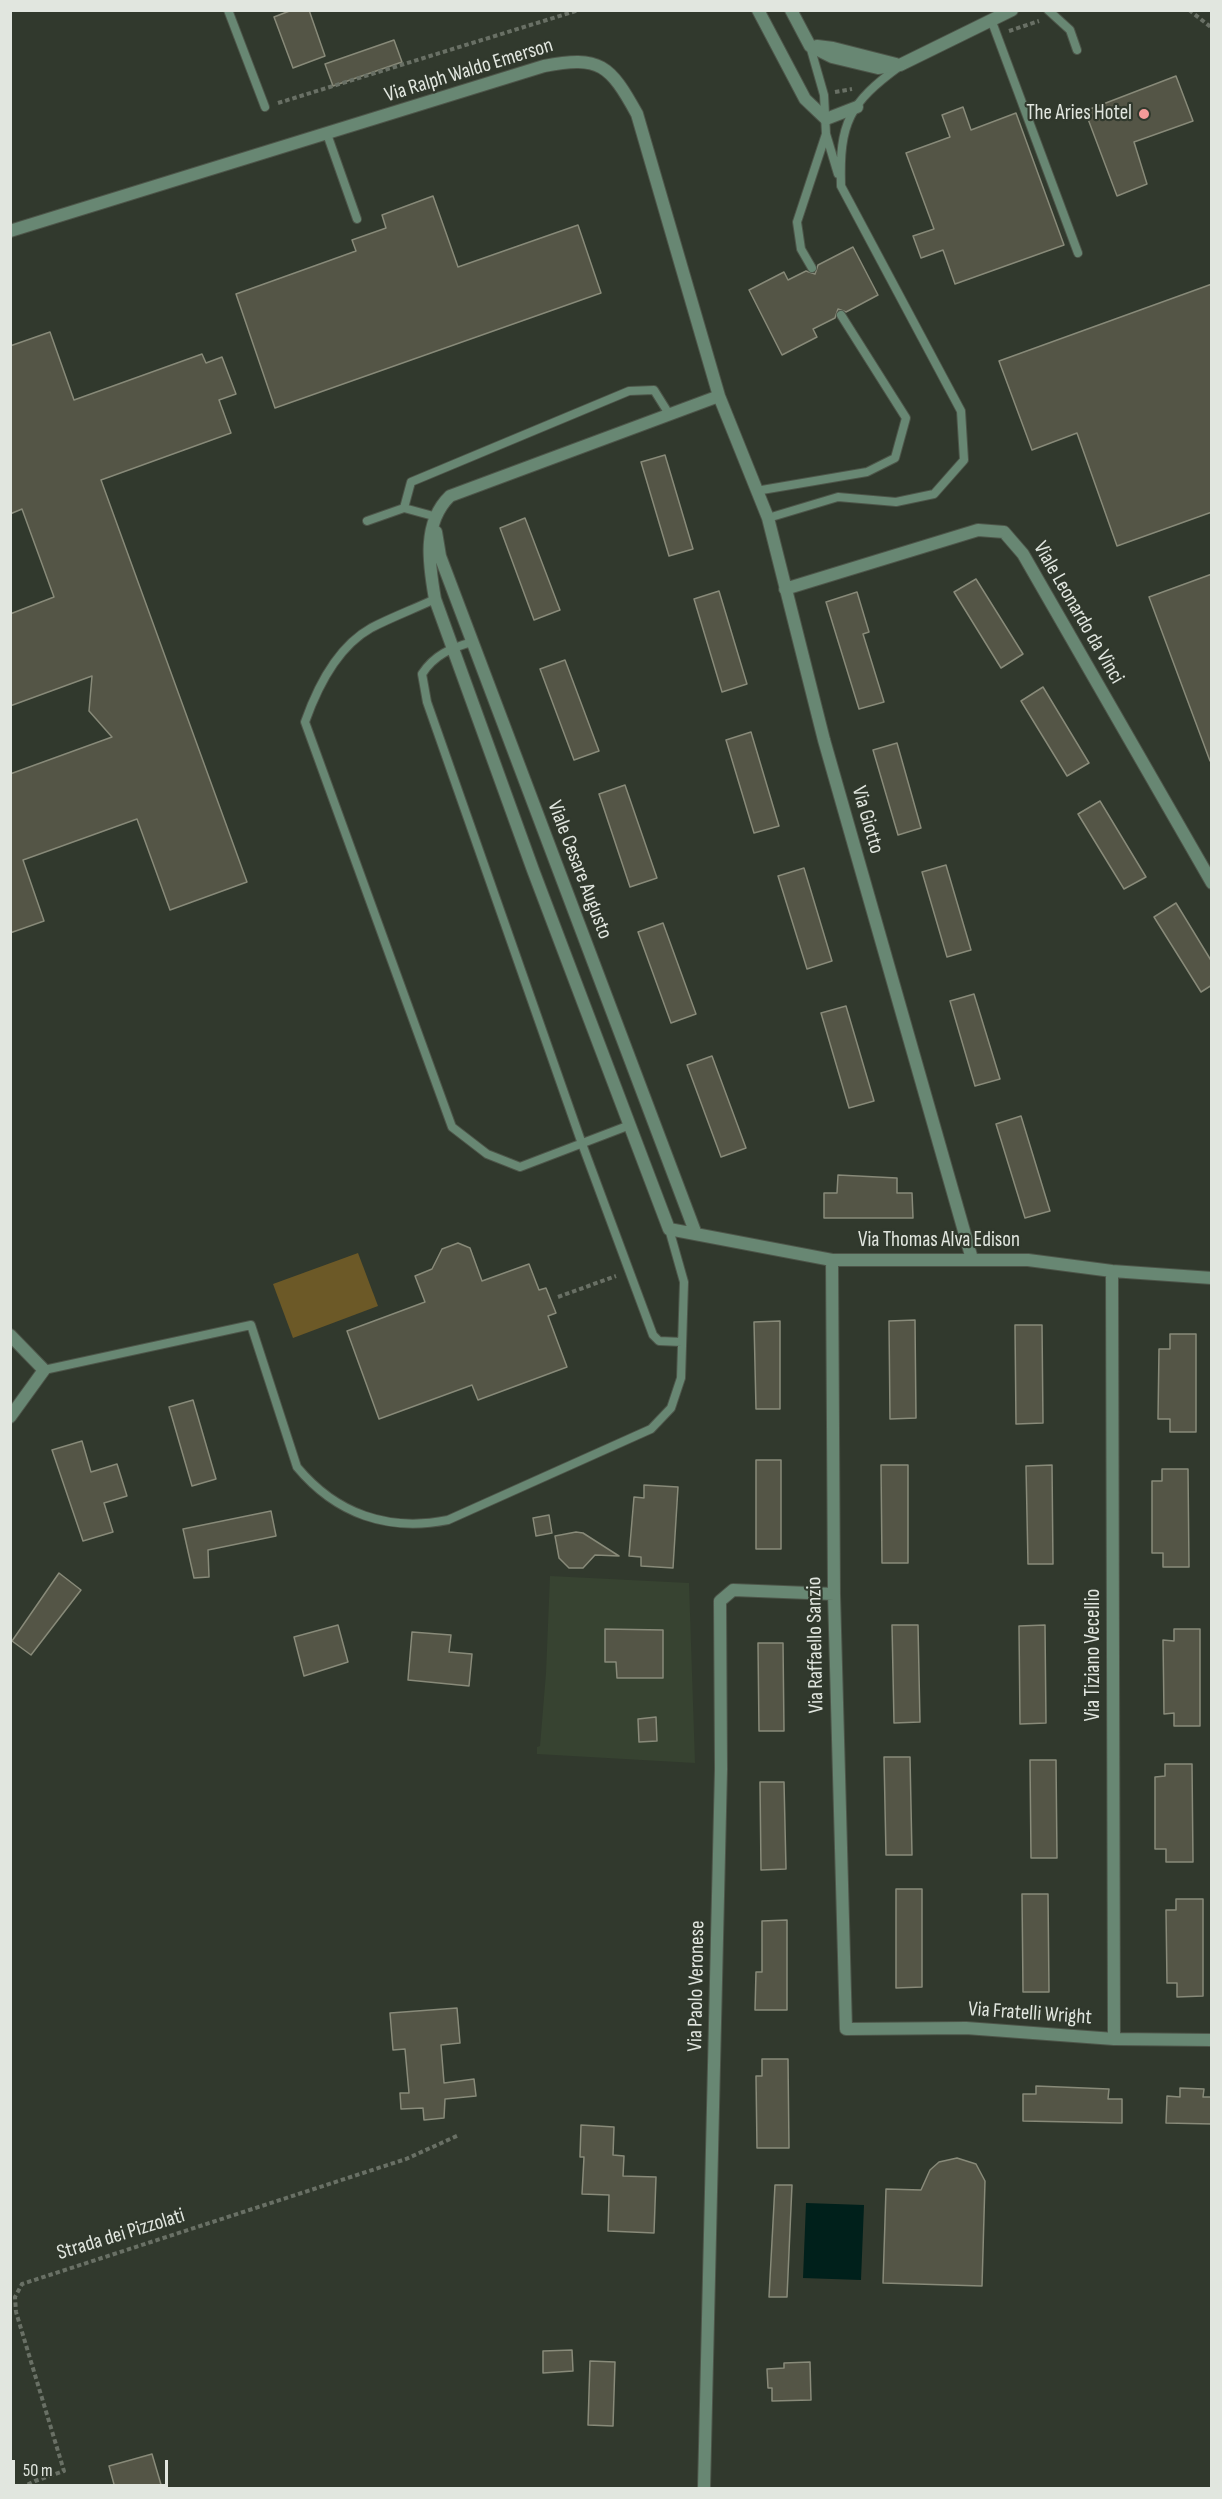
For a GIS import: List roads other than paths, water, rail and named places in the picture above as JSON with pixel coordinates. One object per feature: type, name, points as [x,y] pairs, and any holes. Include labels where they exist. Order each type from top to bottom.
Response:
[{"type":"street","points":[[758,10],[805,99],[826,119],[857,107]]},
{"type":"street","points":[[791,10],[810,46],[832,57],[878,68],[900,65],[992,22],[1012,10]]},
{"type":"street","name":"Via Ralph Waldo Emerson","points":[[10,231],[544,66],[576,60],[600,66],[619,82],[637,114],[719,396]]},
{"type":"street","name":"Viale Cesare Augusto","points":[[669,1229],[435,599],[428,556],[442,503],[450,496],[719,396]]},
{"type":"street","name":"Via Giotto","points":[[719,396],[768,518],[824,740],[972,1258]]},
{"type":"street","name":"Viale Cesare Augusto","points":[[437,517],[436,539],[440,556],[696,1234]]},
{"type":"street","name":"Viale Leonardo da Vinci","points":[[785,589],[978,530],[1004,532],[1023,554],[1212,883]]},
{"type":"street","name":"Via Thomas Alva Edison","points":[[669,1229],[832,1260],[905,1262],[972,1258],[1028,1260],[1113,1271],[1212,1278]]},
{"type":"street","name":"Via Raffaello Sanzio","points":[[832,1260],[834,1594],[846,2028]]},
{"type":"street","name":"Via Tiziano Vecellio","points":[[1113,1271],[1114,2039]]},
{"type":"street","points":[[10,1335],[44,1370],[10,1417]]},
{"type":"street","name":"Via Paolo Veronese","points":[[704,2488],[721,1781],[720,1600],[733,1590],[834,1594]]},
{"type":"street","name":"Via Fratelli Wright","points":[[846,2028],[966,2028],[1114,2039],[1212,2040]]},
{"type":"lane","points":[[228,10],[266,107]]},
{"type":"lane","points":[[1052,13],[1070,30],[1077,50]]},
{"type":"lane","points":[[992,22],[1078,253]]},
{"type":"lane","points":[[768,518],[838,497],[896,502],[934,494],[964,460],[961,411],[841,186],[826,134],[824,94],[810,46]]},
{"type":"lane","points":[[841,186],[840,152],[845,125],[872,87],[900,65]]},
{"type":"lane","points":[[327,134],[357,219]]},
{"type":"lane","points":[[812,268],[801,249],[797,222],[826,134]]},
{"type":"lane","points":[[756,491],[867,472],[895,458],[906,418],[841,315]]},
{"type":"lane","points":[[404,508],[411,482],[629,391],[654,390],[669,414]]},
{"type":"lane","points":[[367,521],[404,508],[437,517]]},
{"type":"lane","points":[[435,599],[369,629],[348,648],[318,687],[305,722],[452,1127],[487,1154],[520,1167],[630,1125]]},
{"type":"lane","points":[[472,642],[453,648],[430,661],[422,674],[427,702],[581,1142],[653,1335],[659,1341],[682,1342]]},
{"type":"lane","points":[[44,1370],[251,1325],[297,1467],[303,1474],[324,1495],[357,1514],[375,1521],[412,1525],[430,1524],[465,1514],[651,1429],[665,1416],[676,1399],[681,1378],[684,1282],[669,1229]]},
{"type":"water","points":[[806,2203],[864,2205],[861,2280],[803,2278]]},
{"type":"place","name":"The Aries Hotel","points":[[1144,114]]}]
